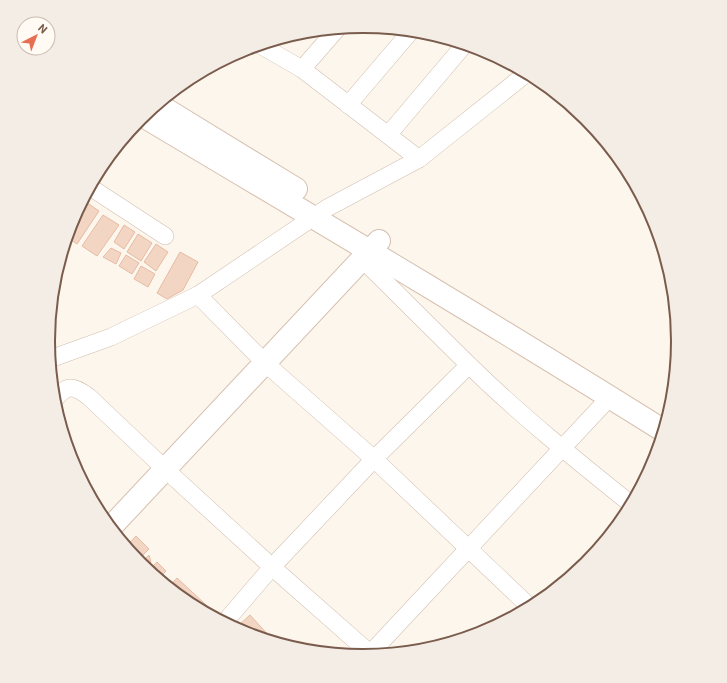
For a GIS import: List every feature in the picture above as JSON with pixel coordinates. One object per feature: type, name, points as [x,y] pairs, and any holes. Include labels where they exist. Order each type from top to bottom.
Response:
[{"type":"main road","points":[[163,107],[320,212],[371,250],[659,428]]},
{"type":"main road","points":[[149,119],[320,212]]},
{"type":"main road","points":[[115,523],[371,250]]},
{"type":"main road","points":[[371,250],[663,413]]},
{"type":"street","points":[[302,69],[332,35]]},
{"type":"street","points":[[348,105],[406,36]]},
{"type":"street","points":[[266,48],[302,69],[419,159]]},
{"type":"street","points":[[388,135],[461,49]]},
{"type":"street","points":[[56,357],[111,337],[198,295],[320,212],[419,159],[522,77]]},
{"type":"street","points":[[95,190],[165,236]]},
{"type":"street","points":[[371,250],[486,382],[562,449],[628,501]]},
{"type":"street","points":[[198,295],[265,363],[374,459],[526,604]]},
{"type":"street","points":[[228,618],[272,567],[374,459],[469,364]]},
{"type":"street","points":[[60,394],[63,390],[72,388],[81,390],[165,469],[364,650]]},
{"type":"street","points":[[375,649],[610,397]]},
{"type":"building","points":[[88,203],[99,211],[77,244],[72,240]]},
{"type":"building","points":[[103,215],[119,225],[97,256],[82,246]]},
{"type":"building","points":[[124,225],[135,232],[124,249],[114,242]]},
{"type":"building","points":[[138,234],[152,243],[141,261],[127,252]]},
{"type":"building","points":[[156,244],[168,252],[156,271],[144,262]]},
{"type":"building","points":[[111,248],[121,253],[116,264],[103,257]]},
{"type":"building","points":[[180,252],[198,262],[183,290],[167,299],[157,293]]},
{"type":"building","points":[[126,255],[139,263],[132,274],[119,266]]},
{"type":"building","points":[[141,266],[155,274],[148,287],[134,279]]},
{"type":"building","points":[[136,536],[149,549],[142,556],[130,543]]},
{"type":"building","points":[[149,555],[151,562],[149,564],[145,559]]},
{"type":"building","points":[[157,562],[166,571],[162,575],[152,566]]},
{"type":"building","points":[[177,578],[212,611],[192,598],[172,583]]},
{"type":"building","points":[[250,615],[268,635],[245,627],[240,624]]}]
